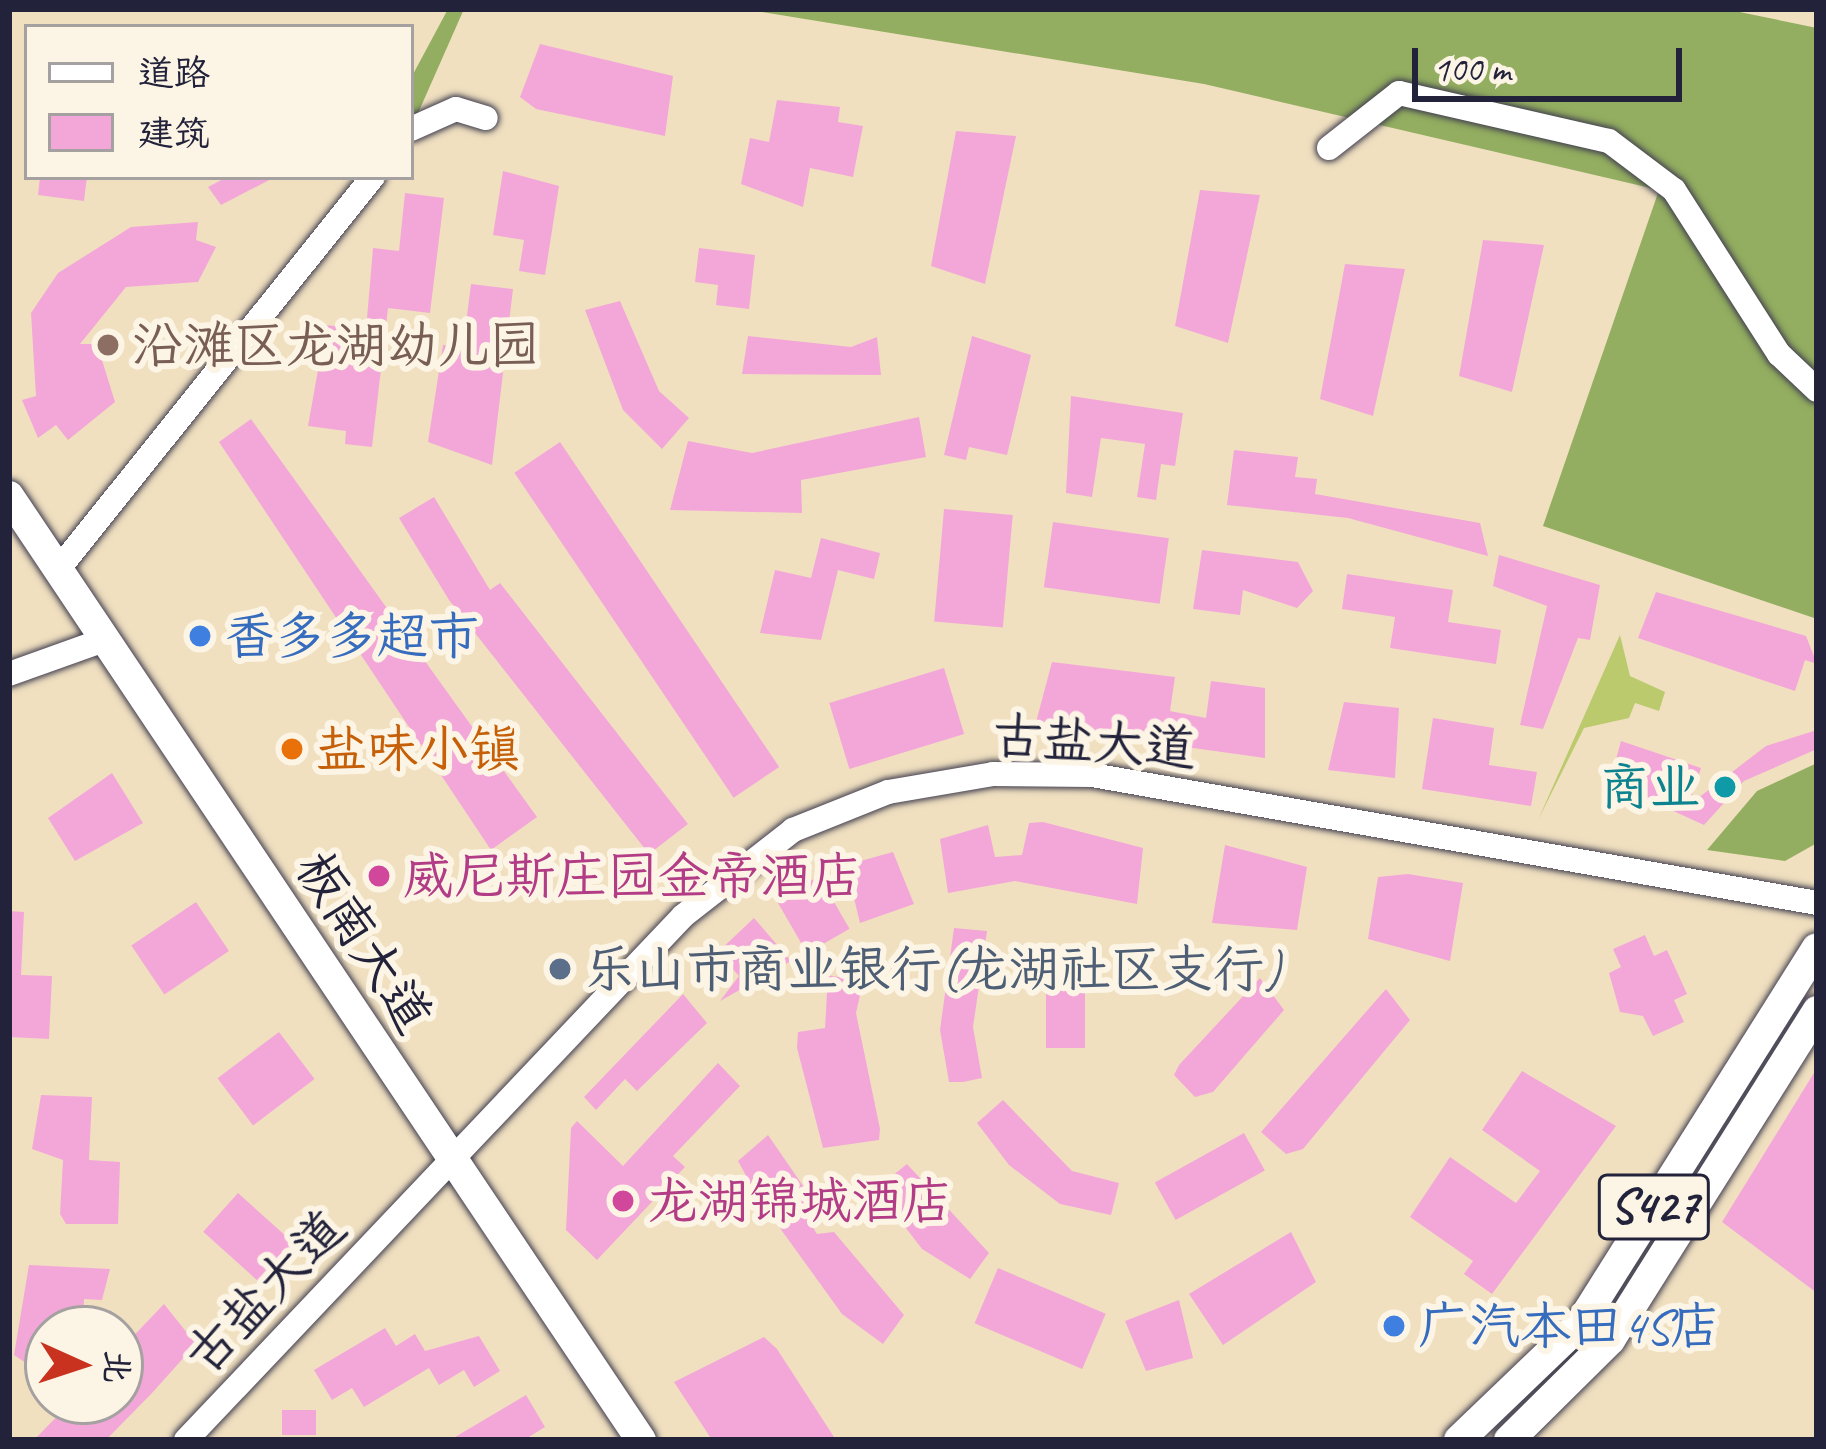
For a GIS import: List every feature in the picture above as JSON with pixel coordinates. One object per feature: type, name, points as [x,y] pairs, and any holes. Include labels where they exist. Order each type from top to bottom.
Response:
[{"type":"main road","name":"板南大道","points":[[9,496],[61,566],[451,1162],[640,1440]]},
{"type":"main road","name":"S427","points":[[1459,1440],[1580,1324],[1817,948]]},
{"type":"main road","name":"S427","points":[[1509,1440],[1610,1340],[1817,1011]]},
{"type":"street","points":[[1329,148],[1399,93],[1609,141],[1673,190],[1778,354],[1817,390]]},
{"type":"street","points":[[414,128],[456,109],[486,118]]},
{"type":"street","points":[[61,566],[371,180]]},
{"type":"street","points":[[9,674],[107,639]]},
{"type":"street","name":"古盐大道","points":[[186,1440],[747,861],[793,830],[943,780],[1092,775],[1817,903]]},
{"type":"green space","points":[[448,9],[464,9],[415,120],[414,72]]},
{"type":"green space","points":[[744,9],[1725,9],[1817,28],[1817,619],[1543,526],[1659,190],[1204,84]]},
{"type":"green space","points":[[1620,635],[1630,676],[1665,692],[1659,711],[1635,703],[1629,718],[1584,728],[1538,820]]},
{"type":"green space","points":[[1817,763],[1817,843],[1785,861],[1707,850],[1757,791]]},
{"type":"building","points":[[540,44],[673,76],[665,136],[536,109],[520,97]]},
{"type":"building","points":[[777,100],[840,107],[838,122],[863,126],[853,177],[810,168],[803,207],[741,184],[750,138],[769,142]]},
{"type":"building","points":[[956,131],[1016,136],[985,284],[931,266]]},
{"type":"building","points":[[503,171],[559,186],[545,275],[519,271],[524,240],[493,235]]},
{"type":"building","points":[[40,180],[87,180],[84,201],[38,195]]},
{"type":"building","points":[[221,180],[269,180],[221,205],[208,187]]},
{"type":"building","points":[[1200,190],[1260,195],[1228,343],[1175,326]]},
{"type":"building","points":[[405,193],[444,198],[430,313],[388,308],[372,447],[345,444],[346,431],[308,426],[326,325],[366,330],[373,248],[399,251]]},
{"type":"building","points":[[198,222],[196,240],[216,247],[198,282],[126,287],[80,344],[97,344],[115,402],[68,440],[56,425],[38,438],[22,400],[36,396],[31,313],[58,273],[131,227]]},
{"type":"building","points":[[1483,240],[1544,245],[1512,392],[1459,376]]},
{"type":"building","points":[[699,248],[755,255],[749,309],[716,305],[718,285],[695,282]]},
{"type":"building","points":[[1345,264],[1405,269],[1373,416],[1320,399]]},
{"type":"building","points":[[471,284],[513,289],[492,465],[428,442],[443,345],[463,347]]},
{"type":"building","points":[[620,301],[659,391],[689,418],[662,449],[623,410],[585,310]]},
{"type":"building","points":[[748,336],[851,347],[877,337],[881,375],[742,374]]},
{"type":"building","points":[[972,336],[1031,355],[1007,455],[969,447],[966,460],[944,455]]},
{"type":"building","points":[[1071,396],[1183,413],[1175,466],[1161,464],[1156,500],[1137,497],[1145,444],[1101,438],[1092,497],[1066,493]]},
{"type":"building","points":[[919,417],[926,457],[801,480],[802,513],[670,510],[688,441],[752,453]]},
{"type":"building","points":[[251,419],[537,817],[491,850],[219,442]]},
{"type":"building","points":[[560,442],[779,767],[734,798],[514,473]]},
{"type":"building","points":[[1234,450],[1298,457],[1295,477],[1317,479],[1315,494],[1480,523],[1488,556],[1348,518],[1227,505]]},
{"type":"building","points":[[434,497],[490,590],[500,583],[688,824],[649,854],[449,600],[399,518]]},
{"type":"building","points":[[944,509],[1013,515],[1003,628],[934,622]]},
{"type":"building","points":[[1053,522],[1169,538],[1160,604],[1044,587]]},
{"type":"building","points":[[821,538],[880,553],[874,579],[838,570],[821,640],[760,633],[775,570],[811,578]]},
{"type":"building","points":[[1202,550],[1298,562],[1313,591],[1297,608],[1243,590],[1240,615],[1193,609]]},
{"type":"building","points":[[1499,555],[1600,585],[1590,640],[1578,638],[1543,729],[1520,725],[1547,606],[1493,586]]},
{"type":"building","points":[[1347,574],[1453,590],[1448,622],[1501,630],[1496,664],[1390,648],[1395,617],[1342,609]]},
{"type":"building","points":[[1656,592],[1806,636],[1817,664],[1805,660],[1795,691],[1638,638]]},
{"type":"building","points":[[1052,662],[1175,677],[1170,711],[1206,718],[1211,681],[1265,688],[1265,758],[1035,726]]},
{"type":"building","points":[[944,668],[964,734],[849,769],[829,703]]},
{"type":"building","points":[[1344,702],[1399,708],[1395,778],[1328,770]]},
{"type":"building","points":[[1433,718],[1494,728],[1489,765],[1537,772],[1531,806],[1422,789]]},
{"type":"building","points":[[1817,730],[1817,749],[1744,781],[1704,825],[1610,782],[1621,741],[1701,768],[1689,805],[1766,746]]},
{"type":"building","points":[[112,773],[143,823],[75,861],[48,818]]},
{"type":"building","points":[[1043,822],[1143,848],[1137,904],[1015,881],[948,893],[940,839],[988,825],[995,857],[1022,855],[1029,823]]},
{"type":"building","points":[[1225,845],[1307,867],[1297,930],[1212,923]]},
{"type":"building","points":[[893,852],[914,904],[860,923],[846,865]]},
{"type":"building","points":[[1408,874],[1463,883],[1450,961],[1368,939],[1378,877]]},
{"type":"building","points":[[819,876],[850,929],[807,953],[777,900]]},
{"type":"building","points":[[196,902],[229,951],[164,995],[131,946]]},
{"type":"building","points":[[9,911],[24,912],[21,975],[52,976],[49,1039],[9,1037]]},
{"type":"building","points":[[754,918],[791,961],[720,1001],[739,976],[718,952]]},
{"type":"building","points":[[954,928],[987,931],[973,1027],[982,1078],[963,1082],[949,1082],[940,1030]]},
{"type":"building","points":[[1645,935],[1654,956],[1667,950],[1687,994],[1674,1000],[1684,1022],[1653,1036],[1643,1016],[1620,1012],[1609,973],[1621,967],[1613,949]]},
{"type":"building","points":[[1046,948],[1085,948],[1085,1048],[1046,1048]]},
{"type":"building","points":[[828,975],[863,982],[856,1013],[880,1129],[879,1140],[823,1148],[797,1048],[798,1032],[825,1028]]},
{"type":"building","points":[[1260,978],[1284,1010],[1213,1092],[1195,1097],[1174,1075],[1179,1065]]},
{"type":"building","points":[[1386,989],[1410,1020],[1303,1149],[1286,1154],[1261,1132]]},
{"type":"building","points":[[683,994],[707,1023],[637,1091],[625,1079],[596,1110],[584,1097]]},
{"type":"building","points":[[279,1032],[315,1079],[253,1125],[218,1078]]},
{"type":"building","points":[[718,1063],[740,1086],[673,1156],[685,1167],[597,1260],[566,1230],[571,1128],[577,1121],[623,1166]]},
{"type":"building","points":[[1817,1068],[1817,1293],[1722,1222]]},
{"type":"building","points":[[1522,1071],[1616,1126],[1492,1294],[1464,1274],[1473,1261],[1410,1217],[1450,1157],[1516,1203],[1540,1171],[1482,1130]]},
{"type":"building","points":[[41,1095],[92,1097],[89,1160],[120,1162],[118,1224],[66,1224],[60,1214],[63,1160],[32,1149]]},
{"type":"building","points":[[1003,1100],[1072,1171],[1119,1183],[1111,1215],[1060,1204],[1009,1165],[977,1123]]},
{"type":"building","points":[[1244,1133],[1265,1171],[1176,1220],[1155,1182]]},
{"type":"building","points":[[768,1135],[810,1196],[803,1211],[817,1234],[834,1232],[904,1315],[883,1344],[842,1314],[759,1199],[738,1161]]},
{"type":"building","points":[[907,1164],[989,1253],[970,1279],[922,1249],[876,1189]]},
{"type":"building","points":[[238,1193],[297,1246],[262,1285],[203,1232]]},
{"type":"building","points":[[1291,1232],[1316,1282],[1223,1345],[1189,1294]]},
{"type":"building","points":[[29,1265],[110,1269],[102,1300],[84,1299],[84,1305],[24,1305],[24,1362],[14,1355]]},
{"type":"building","points":[[998,1268],[1106,1314],[1082,1369],[975,1323]]},
{"type":"building","points":[[1179,1300],[1193,1358],[1146,1371],[1125,1321]]},
{"type":"building","points":[[164,1304],[196,1344],[144,1401],[144,1325]]},
{"type":"building","points":[[385,1328],[396,1346],[415,1334],[425,1351],[479,1336],[500,1371],[474,1387],[464,1370],[439,1385],[429,1368],[364,1407],[352,1388],[332,1400],[314,1370]]},
{"type":"building","points":[[764,1337],[777,1349],[836,1440],[712,1440],[674,1382]]},
{"type":"building","points":[[526,1395],[545,1427],[524,1440],[450,1440]]},
{"type":"building","points":[[282,1410],[316,1410],[316,1435],[282,1435]]},
{"type":"building","points":[[49,1425],[121,1425],[106,1440],[34,1440]]},
{"type":"place","name":"沿滩区龙湖幼儿园","points":[[108,345]]},
{"type":"place","name":"香多多超市","points":[[200,636]]},
{"type":"place","name":"盐味小镇","points":[[292,749]]},
{"type":"place","name":"商业","points":[[1725,787]]},
{"type":"place","name":"威尼斯庄园金帝酒店","points":[[379,876]]},
{"type":"place","name":"乐山市商业银行(龙湖社区支行)","points":[[560,969]]},
{"type":"place","name":"龙湖锦城酒店","points":[[623,1201]]},
{"type":"place","name":"广汽本田4S店","points":[[1394,1326]]}]
